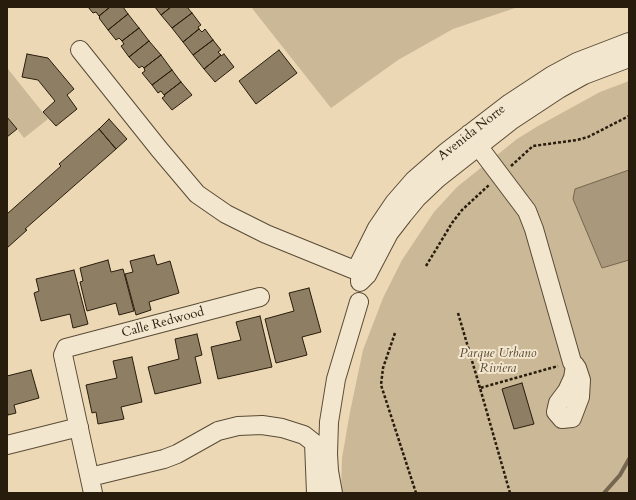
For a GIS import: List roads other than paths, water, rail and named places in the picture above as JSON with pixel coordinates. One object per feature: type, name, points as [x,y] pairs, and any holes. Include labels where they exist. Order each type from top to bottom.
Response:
[{"type":"street","name":"Avenida Norte","points":[[473,140],[510,103],[551,76],[578,62],[629,42]]},
{"type":"street","name":"Avenida Norte","points":[[80,50],[154,143],[197,194],[226,214],[266,234],[361,275],[377,228],[394,203],[414,180],[445,153],[512,120],[559,89],[584,75],[629,58]]},
{"type":"street","points":[[473,140],[527,211],[534,229],[573,363]]},
{"type":"street","name":"Calle Redwood","points":[[79,427],[63,355],[66,348],[260,297]]},
{"type":"street","points":[[332,493],[328,454],[329,422],[336,379],[359,302]]},
{"type":"street","points":[[7,445],[79,427],[91,485],[177,454],[218,431],[238,426],[262,425],[282,428],[304,435],[328,454]]},
{"type":"street","points":[[314,442],[316,493]]},
{"type":"waterway","points":[[604,493],[620,475],[629,459]]},
{"type":"park label","name":"Parque Urbano Riviera","points":[[498,362]]}]
